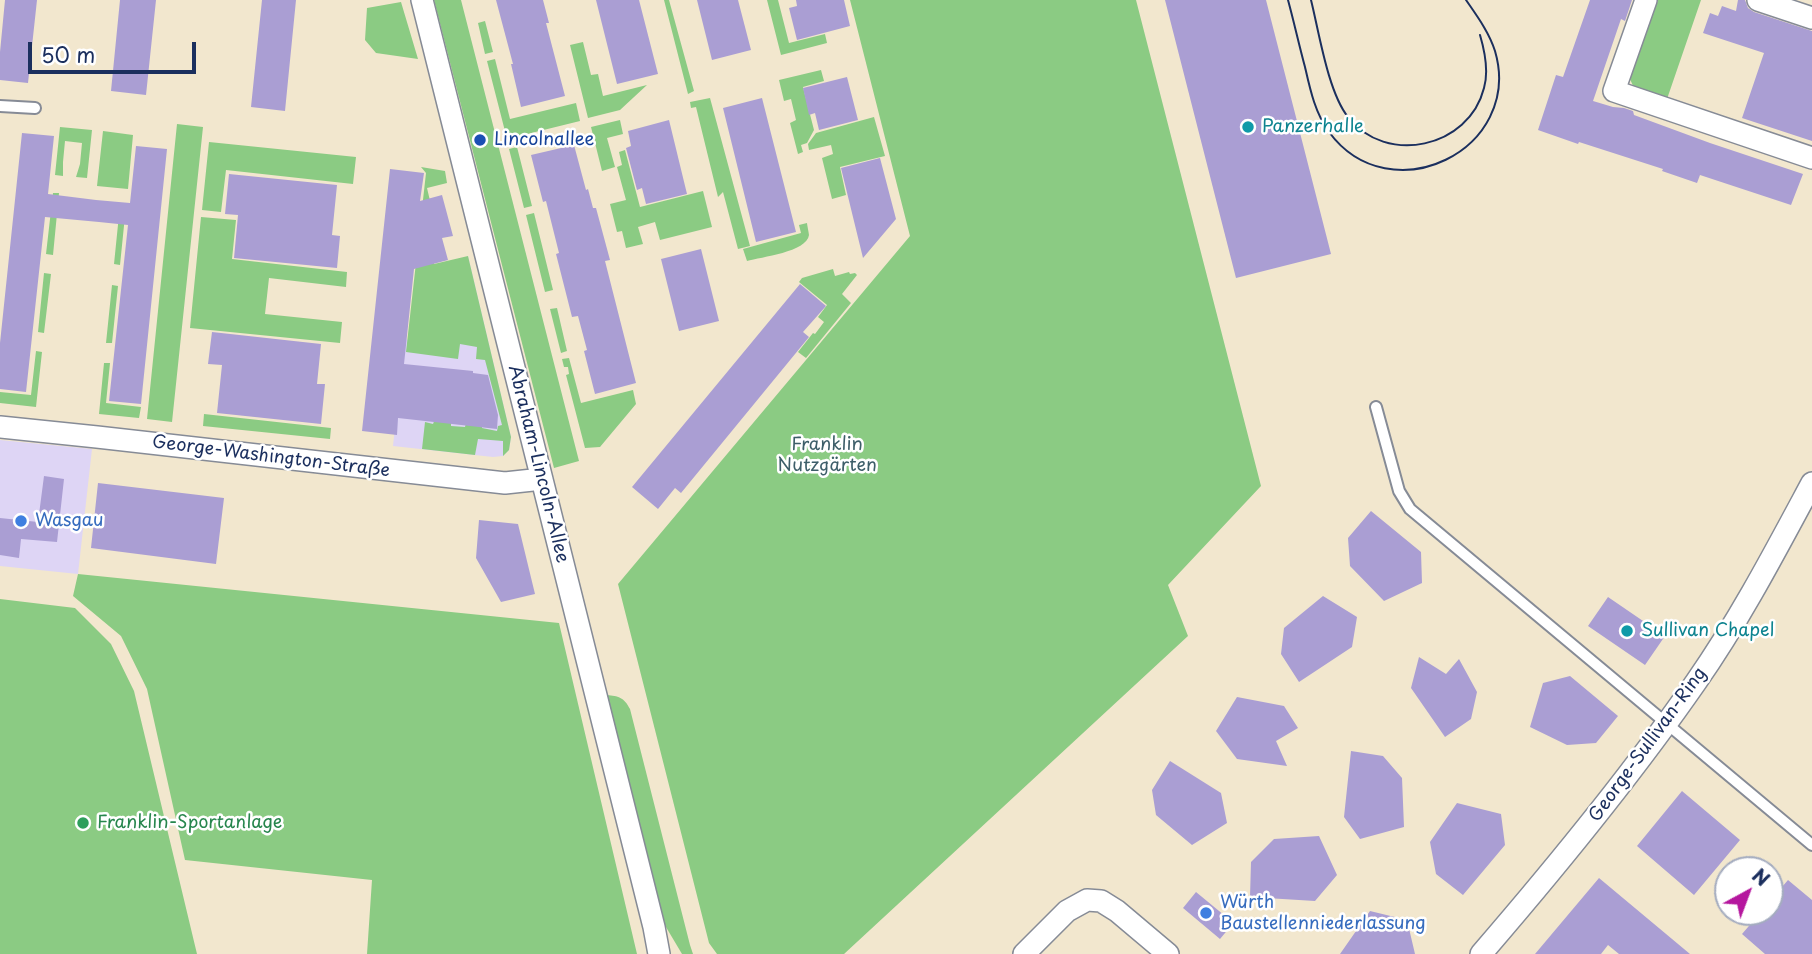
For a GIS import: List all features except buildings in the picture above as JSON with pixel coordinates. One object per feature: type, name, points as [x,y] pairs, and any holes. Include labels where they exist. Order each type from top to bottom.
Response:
[{"type":"street","name":"Abraham-Lincoln-Allee","points":[[422,0],[659,954]]},
{"type":"street","points":[[1646,0],[1614,91],[1812,158]]},
{"type":"street","points":[[1758,0],[1812,18]]},
{"type":"street","name":"George-Washington-Straße","points":[[0,427],[505,483],[542,479]]},
{"type":"street","name":"George-Sullivan-Ring","points":[[1481,954],[1594,820],[1667,724],[1731,627],[1812,483]]},
{"type":"street","points":[[1024,954],[1067,911],[1087,900],[1101,901],[1109,906],[1168,954]]},
{"type":"street","name":"Abraham-Lincoln-Allee","points":[[654,927],[671,954]]},
{"type":"lane","points":[[0,106],[35,108]]},
{"type":"lane","points":[[1376,407],[1399,491],[1410,509],[1812,845]]},
{"type":"shaded area","points":[[468,256],[511,437],[509,450],[503,456],[493,457],[393,446],[404,339],[412,340]]},
{"type":"shaded area","points":[[0,440],[92,449],[78,574],[0,566]]},
{"type":"green space","points":[[434,0],[461,0],[579,461],[554,468]]},
{"type":"green space","points":[[664,0],[669,0],[694,91],[688,94]]},
{"type":"green space","points":[[767,0],[778,0],[789,43],[825,34],[827,43],[781,55]]},
{"type":"green space","name":"Franklin Nutzgärten","points":[[850,0],[1136,0],[1261,486],[1168,585],[1188,636],[844,954],[717,954],[709,943],[618,584],[910,236]]},
{"type":"green space","points":[[1658,0],[1701,0],[1667,99],[1634,88],[1630,79]]},
{"type":"green space","points":[[401,2],[418,59],[376,53],[365,40],[367,8]]},
{"type":"green space","points":[[485,21],[493,52],[485,54],[478,23]]},
{"type":"green space","points":[[583,42],[591,75],[598,74],[603,96],[647,85],[620,110],[588,118],[570,45]]},
{"type":"green space","points":[[495,59],[510,119],[576,103],[580,121],[507,139],[487,61]]},
{"type":"green space","points":[[821,70],[824,81],[803,87],[814,130],[807,143],[801,145],[803,152],[798,154],[790,123],[796,120],[791,99],[784,101],[779,80]]},
{"type":"green space","points":[[710,98],[750,246],[738,249],[723,192],[718,197],[696,107],[691,108],[690,102]]},
{"type":"green space","points":[[874,117],[885,156],[840,167],[846,195],[832,199],[822,158],[833,154],[831,145],[809,150],[808,144],[816,133]]},
{"type":"green space","points":[[620,120],[623,134],[607,138],[615,167],[602,171],[591,127]]},
{"type":"green space","points":[[177,124],[203,127],[172,422],[147,419]]},
{"type":"green space","points":[[60,127],[92,130],[87,178],[76,177],[82,143],[65,141],[63,176],[55,175]]},
{"type":"green space","points":[[103,131],[133,135],[128,189],[97,186]]},
{"type":"green space","points":[[209,142],[356,157],[353,184],[226,170],[221,212],[202,210]]},
{"type":"green space","points":[[517,147],[532,206],[524,208],[509,149]]},
{"type":"green space","points":[[625,150],[640,207],[703,191],[712,227],[660,240],[655,222],[638,227],[643,244],[626,248],[622,231],[617,232],[610,204],[626,200],[617,167],[622,165],[619,152]]},
{"type":"green space","points":[[421,167],[445,171],[447,183],[427,188],[435,222],[424,226],[434,264],[468,256],[511,437],[509,450],[503,456],[503,441],[478,439],[475,455],[422,449],[425,422],[433,424],[435,419],[451,420],[451,426],[482,424],[482,428],[497,431],[498,426],[502,425],[485,360],[476,359],[477,347],[460,344],[458,359],[406,352],[426,173]]},
{"type":"green space","points":[[53,193],[59,193],[53,255],[46,254]]},
{"type":"green space","points":[[120,205],[126,206],[120,265],[114,264]]},
{"type":"green space","points":[[534,213],[553,290],[545,292],[526,215]]},
{"type":"green space","points":[[201,217],[236,220],[232,259],[347,272],[346,287],[269,278],[265,314],[342,322],[340,343],[190,328]]},
{"type":"green space","points":[[807,223],[809,235],[800,246],[747,261],[743,249],[801,233],[799,225]]},
{"type":"green space","points":[[833,269],[835,276],[849,272],[857,275],[842,294],[851,303],[806,358],[798,352],[824,322],[818,317],[827,305],[799,282],[802,278]]},
{"type":"green space","points":[[44,273],[51,274],[44,333],[38,332]]},
{"type":"green space","points":[[112,285],[118,286],[112,343],[106,343]]},
{"type":"green space","points":[[557,308],[567,351],[561,353],[550,309]]},
{"type":"green space","points":[[36,351],[42,352],[36,407],[0,403],[0,392],[31,395]]},
{"type":"green space","points":[[569,358],[581,403],[633,390],[636,404],[600,447],[585,448],[566,375],[569,374],[568,367],[564,367],[562,359]]},
{"type":"green space","points":[[104,363],[110,363],[106,403],[141,407],[139,418],[99,414]]},
{"type":"green space","points":[[204,414],[331,428],[330,439],[203,426]]},
{"type":"green space","points":[[78,574],[559,623],[637,954],[367,954],[372,880],[185,860],[147,689],[121,636],[73,596]]},
{"type":"green space","name":"Franklin-Sportanlage","points":[[0,599],[75,608],[111,644],[134,691],[197,954],[0,954]]},
{"type":"green space","points":[[607,695],[620,698],[630,709],[693,954],[682,954],[663,922]]},
{"type":"tram line","points":[[1288,0],[1314,101],[1329,132],[1355,156],[1385,168],[1416,169],[1446,160],[1471,142],[1490,117],[1499,86],[1495,51],[1466,0]]},
{"type":"tram line","points":[[1311,0],[1325,61],[1341,106],[1364,132],[1383,142],[1404,145],[1425,143],[1462,125],[1475,108],[1484,88],[1486,61],[1480,35]]},
{"type":"place","name":"Panzerhalle","points":[[1248,127]]},
{"type":"place","name":"Lincolnallee","points":[[480,140]]},
{"type":"place","name":"Wasgau","points":[[21,521]]},
{"type":"place","name":"Sullivan Chapel","points":[[1627,631]]},
{"type":"place","name":"Franklin-Sportanlage","points":[[83,823]]},
{"type":"place","name":"Würth Baustellenniederlassung","points":[[1206,913]]}]
